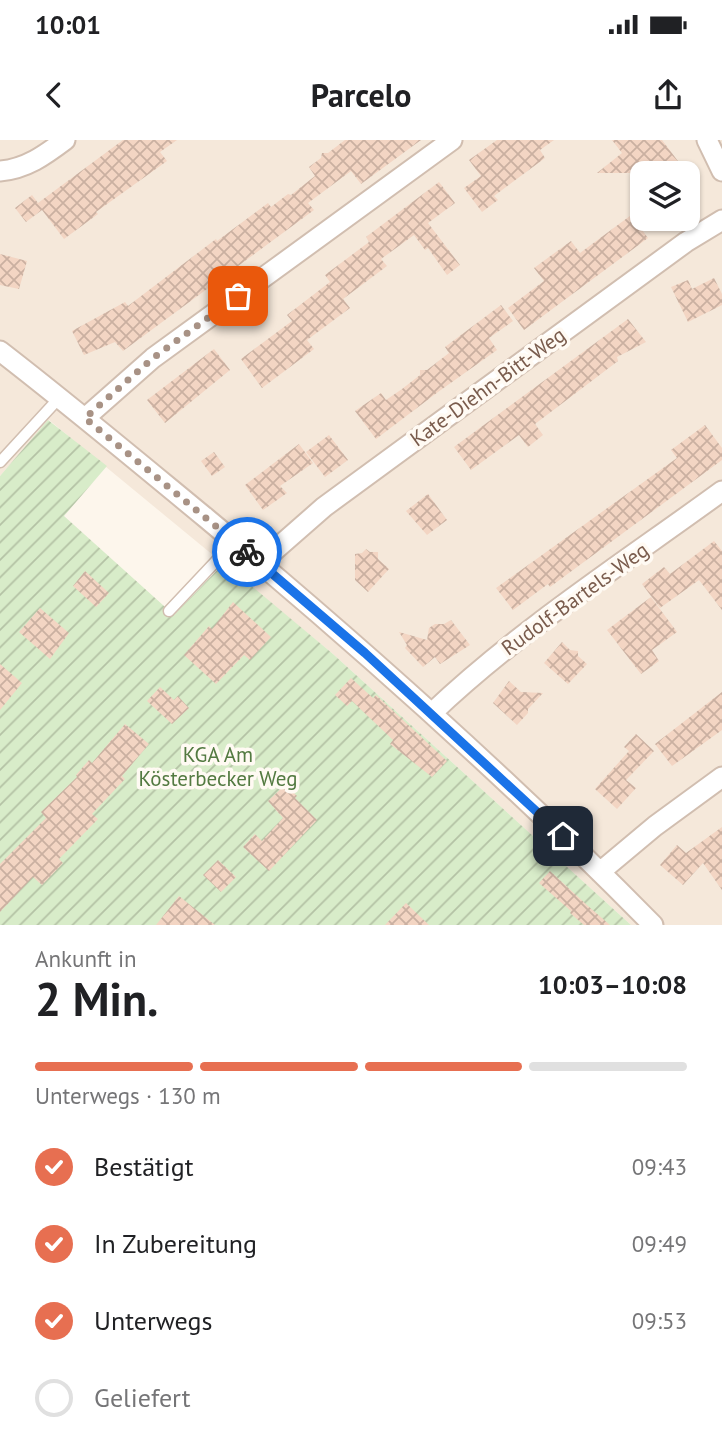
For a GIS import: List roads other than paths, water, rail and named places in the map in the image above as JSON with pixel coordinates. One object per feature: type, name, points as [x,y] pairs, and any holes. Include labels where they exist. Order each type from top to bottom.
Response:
[{"type":"street","points":[[0,171],[19,168],[37,160],[65,140]]},
{"type":"street","points":[[85,418],[153,358],[452,140]]},
{"type":"street","points":[[707,140],[722,171]]},
{"type":"street","name":"Kate-Diehn-Bitt-Weg","points":[[260,563],[324,508],[686,242],[722,220]]},
{"type":"street","points":[[0,351],[60,397],[348,638],[432,713],[653,925]]},
{"type":"street","name":"Rudolf-Bartels-Weg","points":[[432,713],[505,650],[722,491]]},
{"type":"street","points":[[600,872],[655,826],[722,777]]},
{"type":"lane","points":[[0,462],[60,397]]},
{"type":"lane","points":[[169,611],[234,542]]},
{"type":"park label","name":"KGA Am Kösterbecker Weg","points":[[218,767]]}]
